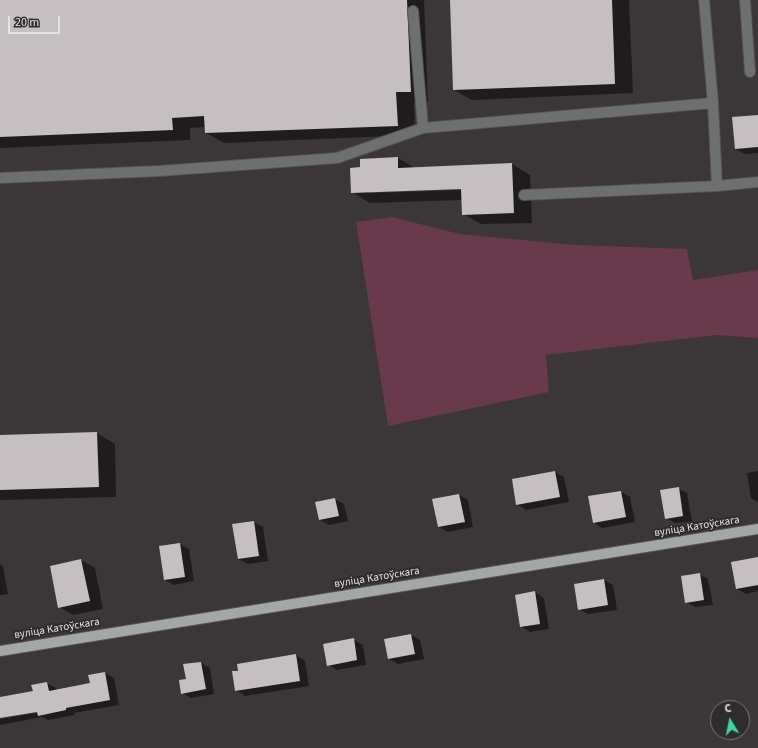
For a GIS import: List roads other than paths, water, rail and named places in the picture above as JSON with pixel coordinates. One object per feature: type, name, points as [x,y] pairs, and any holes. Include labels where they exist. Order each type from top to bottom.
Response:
[{"type":"main road","name":"вуліца Катоўскага","points":[[0,651],[758,529]]},
{"type":"lane","points":[[704,0],[713,103],[717,186]]},
{"type":"lane","points":[[745,0],[750,72]]},
{"type":"lane","points":[[413,11],[423,128]]},
{"type":"lane","points":[[0,178],[159,171],[337,158],[423,128],[713,103]]},
{"type":"lane","points":[[524,196],[717,186],[758,182]]}]
